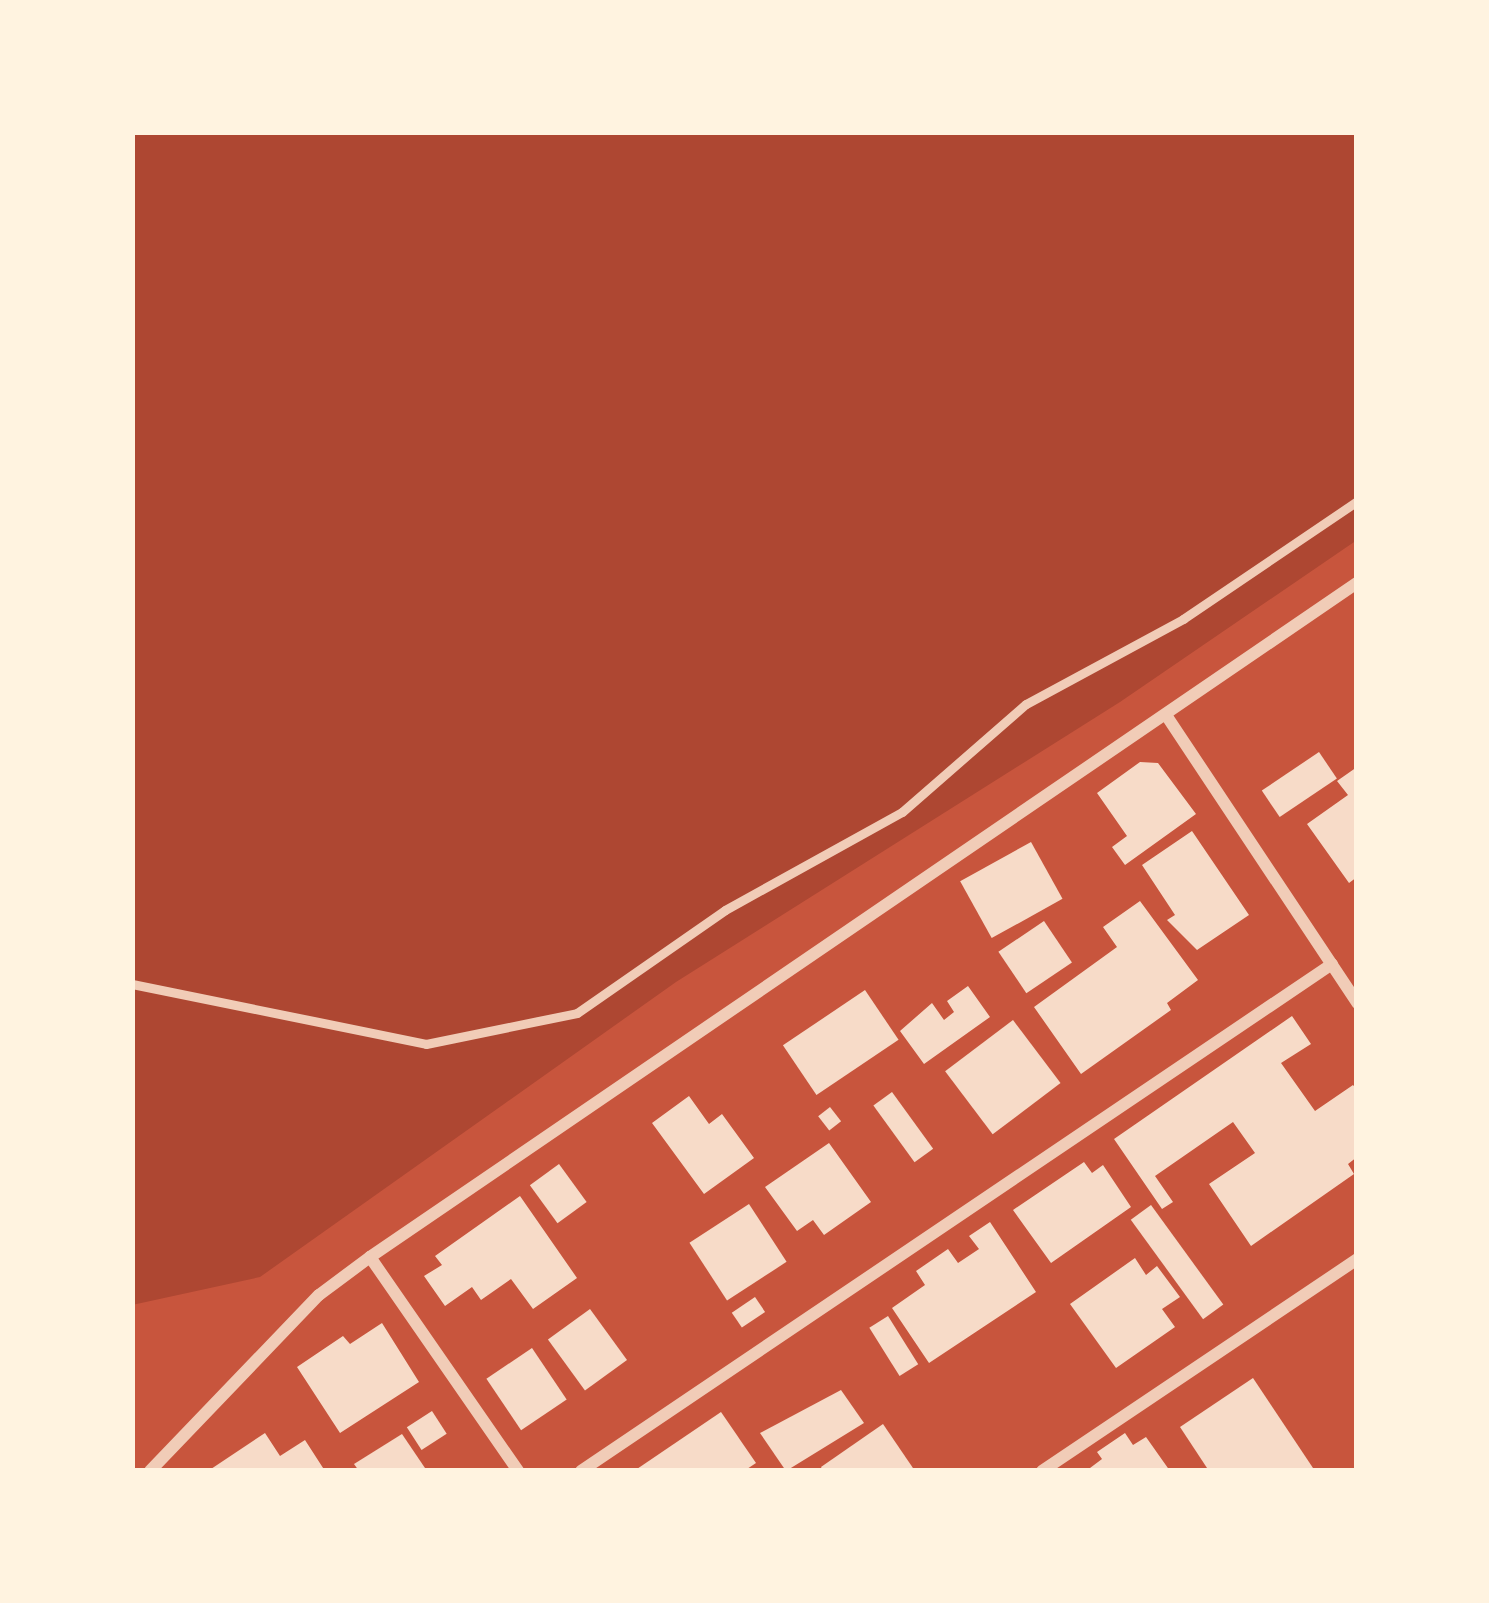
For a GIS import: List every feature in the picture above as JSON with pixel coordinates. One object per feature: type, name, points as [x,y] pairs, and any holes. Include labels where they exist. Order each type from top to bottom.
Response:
[{"type":"street","points":[[150,1471],[319,1295],[370,1257],[1357,583]]},
{"type":"street","points":[[1166,716],[1357,1003]]},
{"type":"street","points":[[580,1471],[1332,964]]},
{"type":"street","points":[[1341,980],[1357,969]]},
{"type":"street","points":[[370,1257],[518,1471]]},
{"type":"street","points":[[1042,1471],[1357,1259]]},
{"type":"lane","points":[[132,984],[426,1044],[577,1013],[725,910],[902,812],[1026,704],[1183,619],[1357,501]]},
{"type":"shaded area","points":[[132,132],[1357,132],[1357,540],[1120,702],[676,982],[260,1277],[132,1305]]},
{"type":"building","points":[[1319,752],[1337,779],[1280,817],[1262,791]]},
{"type":"building","points":[[1140,762],[1158,763],[1196,814],[1125,865],[1112,847],[1127,836],[1097,793]]},
{"type":"building","points":[[1357,767],[1357,877],[1349,883],[1307,824],[1348,795],[1337,781]]},
{"type":"building","points":[[1192,831],[1249,915],[1197,950],[1167,920],[1175,915],[1142,865]]},
{"type":"building","points":[[1031,842],[1063,899],[992,938],[960,881]]},
{"type":"building","points":[[1140,901],[1198,980],[1167,1003],[1171,1010],[1081,1074],[1034,1007],[1117,947],[1103,927]]},
{"type":"building","points":[[1044,921],[1072,962],[1026,993],[998,952]]},
{"type":"building","points":[[968,986],[990,1017],[924,1064],[900,1031],[932,1003],[944,1020],[954,1012],[947,1001]]},
{"type":"building","points":[[865,990],[899,1040],[816,1095],[783,1045]]},
{"type":"building","points":[[1292,1016],[1311,1044],[1281,1063],[1315,1111],[1353,1085],[1357,1090],[1357,1157],[1348,1164],[1354,1174],[1251,1246],[1209,1184],[1255,1153],[1233,1122],[1155,1176],[1173,1202],[1162,1209],[1114,1139]]},
{"type":"building","points":[[1013,1020],[1061,1083],[993,1134],[945,1071]]},
{"type":"building","points":[[892,1092],[933,1149],[915,1162],[873,1106]]},
{"type":"building","points":[[689,1096],[709,1124],[722,1114],[754,1158],[704,1194],[652,1123]]},
{"type":"building","points":[[830,1107],[841,1121],[829,1130],[818,1116]]},
{"type":"building","points":[[829,1143],[871,1202],[824,1235],[813,1220],[797,1231],[765,1187]]},
{"type":"building","points":[[1084,1162],[1092,1173],[1103,1165],[1131,1207],[1051,1263],[1013,1210]]},
{"type":"building","points":[[559,1164],[587,1202],[558,1223],[530,1185]]},
{"type":"building","points":[[520,1196],[577,1278],[533,1309],[511,1279],[481,1300],[472,1287],[445,1306],[424,1276],[442,1265],[435,1256]]},
{"type":"building","points":[[749,1204],[787,1262],[727,1301],[689,1243]]},
{"type":"building","points":[[1151,1205],[1223,1305],[1203,1319],[1131,1220]]},
{"type":"building","points":[[990,1222],[1036,1292],[929,1363],[892,1308],[925,1285],[916,1271],[948,1249],[958,1263],[979,1249],[969,1236]]},
{"type":"building","points":[[1135,1258],[1146,1275],[1157,1266],[1180,1297],[1162,1309],[1175,1327],[1116,1368],[1070,1304]]},
{"type":"building","points":[[755,1297],[765,1312],[742,1328],[732,1313]]},
{"type":"building","points":[[590,1309],[627,1360],[585,1391],[548,1340]]},
{"type":"building","points":[[888,1316],[918,1364],[900,1376],[869,1328]]},
{"type":"building","points":[[382,1323],[419,1382],[340,1433],[297,1367],[343,1336],[350,1344]]},
{"type":"building","points":[[532,1348],[567,1399],[521,1430],[486,1379]]},
{"type":"building","points":[[1253,1378],[1315,1471],[1209,1471],[1180,1427]]},
{"type":"building","points":[[841,1390],[864,1423],[786,1471],[760,1433]]},
{"type":"building","points":[[432,1411],[447,1434],[422,1450],[407,1427]]},
{"type":"building","points":[[721,1412],[756,1463],[744,1471],[634,1471]]},
{"type":"building","points":[[883,1424],[915,1471],[823,1471],[821,1467]]},
{"type":"building","points":[[265,1433],[280,1456],[305,1440],[325,1471],[208,1471]]},
{"type":"building","points":[[1125,1433],[1133,1445],[1146,1437],[1170,1471],[1086,1471],[1102,1459],[1097,1452]]},
{"type":"building","points":[[402,1434],[427,1471],[359,1471],[354,1464]]}]
